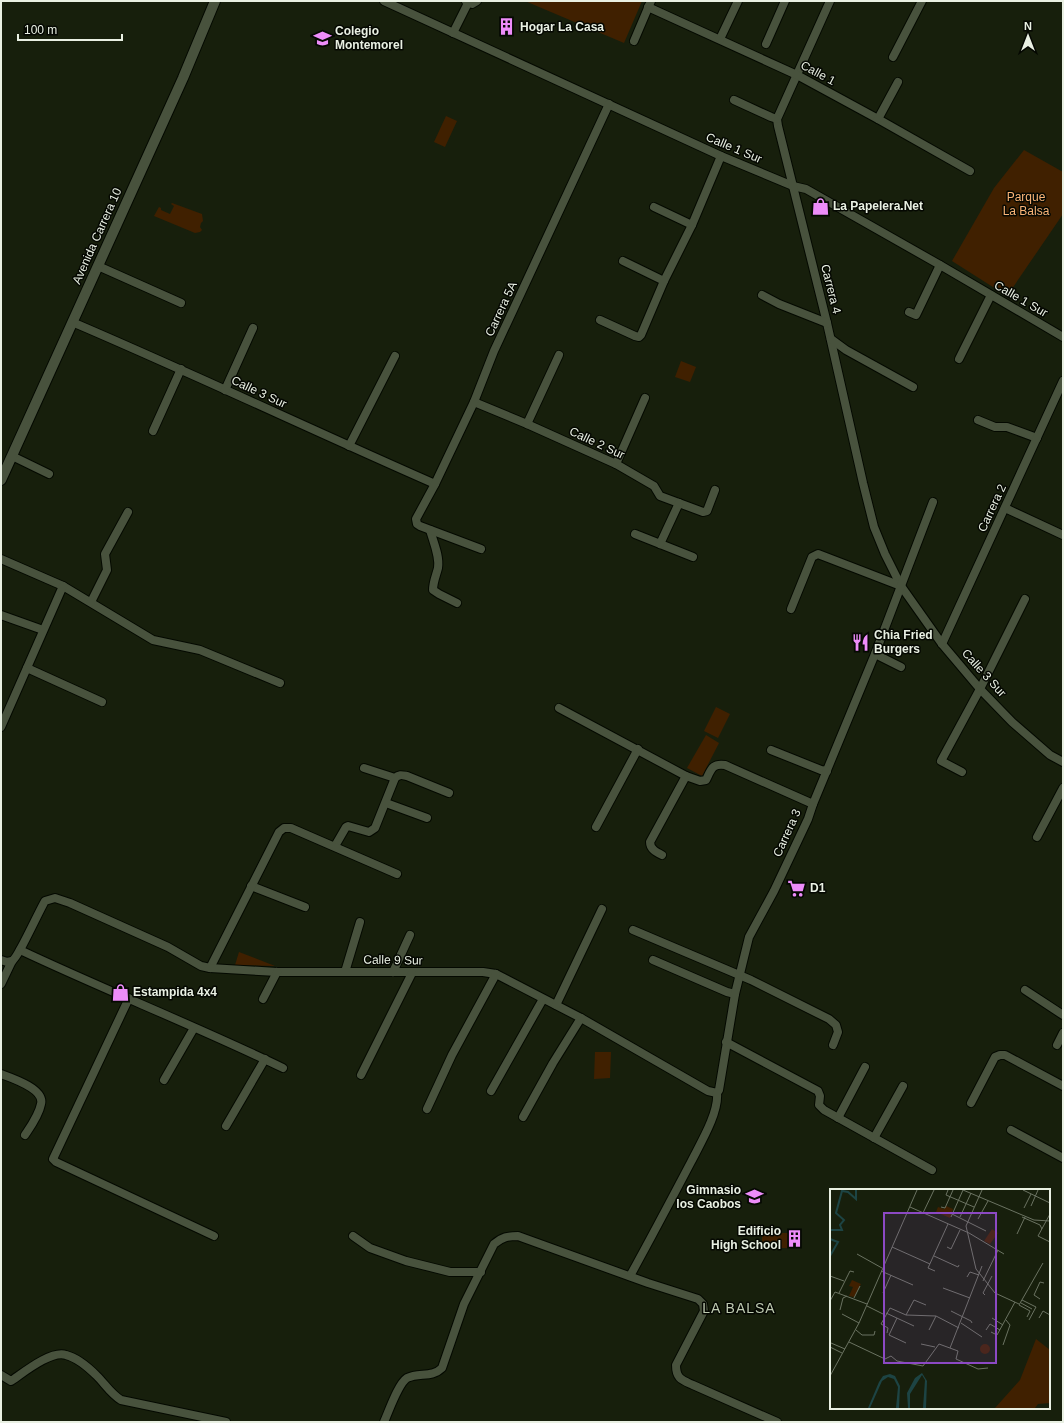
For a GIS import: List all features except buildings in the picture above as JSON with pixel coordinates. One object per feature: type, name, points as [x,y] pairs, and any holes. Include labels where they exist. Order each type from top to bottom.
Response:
[{"type":"street","name":"Avenida Carrera 10","points":[[1,480],[183,78],[214,1]]},
{"type":"street","name":"Calle 1 Sur","points":[[384,1],[407,7],[453,33],[721,156],[793,186],[806,189],[1063,337]]},
{"type":"street","points":[[453,33],[467,2],[474,4],[477,1]]},
{"type":"street","points":[[720,39],[738,1]]},
{"type":"street","points":[[766,44],[785,1]]},
{"type":"street","points":[[734,100],[771,118],[777,119],[830,1]]},
{"type":"street","points":[[893,57],[922,1]]},
{"type":"street","points":[[634,41],[650,4]]},
{"type":"street","name":"Calle 1","points":[[650,4],[797,75],[970,171]]},
{"type":"street","points":[[878,119],[898,82]]},
{"type":"street","name":"Carrera 5A","points":[[430,530],[417,524],[416,519],[435,484],[474,402],[520,288],[609,104]]},
{"type":"street","name":"Carrera 4","points":[[777,119],[831,339],[874,527],[900,586]]},
{"type":"street","points":[[600,320],[639,337],[641,335],[664,281],[692,225],[721,156]]},
{"type":"street","points":[[654,208],[692,225]]},
{"type":"street","points":[[623,261],[664,281]]},
{"type":"street","points":[[908,312],[916,315],[940,265]]},
{"type":"street","points":[[98,266],[181,303]]},
{"type":"street","points":[[762,295],[827,323]]},
{"type":"street","points":[[959,359],[990,295]]},
{"type":"street","name":"Calle 3 Sur","points":[[72,322],[181,369],[348,446],[435,484]]},
{"type":"street","points":[[225,390],[253,328]]},
{"type":"street","points":[[831,339],[846,350],[914,387]]},
{"type":"street","points":[[527,424],[559,355]]},
{"type":"street","points":[[348,446],[395,356]]},
{"type":"street","points":[[152,431],[181,369]]},
{"type":"street","name":"Carrera 2","points":[[942,644],[1062,385]]},
{"type":"street","points":[[616,464],[646,398]]},
{"type":"street","name":"Calle 2 Sur","points":[[474,402],[616,464],[654,486],[660,496],[679,503],[705,512],[707,511],[715,490]]},
{"type":"street","points":[[978,420],[995,427],[1007,428],[1037,438]]},
{"type":"street","points":[[12,456],[49,474]]},
{"type":"street","name":"Carrera 3","points":[[630,1276],[661,1221],[703,1137],[716,1106],[735,994],[749,937],[774,891],[808,819],[875,654],[900,586],[934,502]]},
{"type":"street","points":[[660,544],[679,503]]},
{"type":"street","points":[[1005,508],[1063,535]]},
{"type":"street","points":[[91,602],[107,570],[105,554],[128,512]]},
{"type":"street","points":[[430,530],[481,549]]},
{"type":"street","points":[[430,530],[438,567],[433,590],[457,603]]},
{"type":"street","points":[[635,534],[693,557]]},
{"type":"street","points":[[791,609],[812,557],[818,554],[900,586]]},
{"type":"street","points":[[1,559],[63,586],[153,640],[200,650],[280,683]]},
{"type":"street","points":[[1,727],[63,586]]},
{"type":"street","name":"Calle 3 Sur","points":[[900,586],[942,644],[980,689],[1012,722],[1050,754],[1063,762]]},
{"type":"street","points":[[962,772],[941,761],[980,689],[1025,600]]},
{"type":"street","points":[[1,615],[43,630]]},
{"type":"street","points":[[875,654],[901,667]]},
{"type":"street","points":[[27,668],[102,702]]},
{"type":"street","points":[[559,708],[686,776],[704,781],[713,767],[718,764],[813,804]]},
{"type":"street","points":[[596,827],[638,749]]},
{"type":"street","points":[[771,750],[821,770],[828,771]]},
{"type":"street","points":[[364,768],[395,778]]},
{"type":"street","points":[[335,846],[348,826],[369,832],[375,828],[395,778],[398,775],[407,776],[449,793]]},
{"type":"street","points":[[662,855],[650,846],[650,842],[686,776]]},
{"type":"street","points":[[1037,837],[1063,788]]},
{"type":"street","points":[[386,803],[427,818]]},
{"type":"street","points":[[210,968],[279,832],[284,828],[291,828],[397,874]]},
{"type":"street","points":[[251,886],[305,908]]},
{"type":"street","name":"Calle 9 Sur","points":[[20,950],[45,901],[55,898],[70,903],[168,947],[201,966],[210,968],[277,972],[483,972],[496,974],[581,1018],[708,1091],[717,1093]]},
{"type":"street","points":[[556,1005],[602,909]]},
{"type":"street","points":[[345,972],[360,922]]},
{"type":"street","points":[[633,930],[740,975],[833,1022],[838,1028],[833,1045]]},
{"type":"street","points":[[393,972],[410,935]]},
{"type":"street","points":[[1,984],[12,961],[20,950],[283,1068]]},
{"type":"street","points":[[1,960],[7,962],[12,961]]},
{"type":"street","points":[[653,960],[727,992],[735,994]]},
{"type":"street","points":[[263,999],[277,972]]},
{"type":"street","points":[[361,1075],[412,972]]},
{"type":"street","points":[[427,1109],[452,1055],[496,974]]},
{"type":"street","points":[[1026,990],[1063,1015]]},
{"type":"street","points":[[129,998],[53,1159],[56,1162],[214,1236]]},
{"type":"street","points":[[491,1091],[543,999]]},
{"type":"street","points":[[523,1117],[553,1062],[581,1018]]},
{"type":"street","points":[[164,1080],[194,1028]]},
{"type":"street","points":[[1057,1045],[1063,1033]]},
{"type":"street","points":[[726,1042],[818,1091],[820,1096],[819,1105],[822,1108],[932,1170]]},
{"type":"street","points":[[971,1104],[995,1057],[1000,1055],[1005,1055],[1063,1086]]},
{"type":"street","points":[[226,1126],[265,1059]]},
{"type":"street","points":[[838,1118],[865,1068]]},
{"type":"street","points":[[1,1074],[20,1081],[39,1093],[42,1098],[41,1105],[26,1135]]},
{"type":"street","points":[[874,1138],[903,1086]]},
{"type":"street","points":[[1011,1130],[1063,1158]]},
{"type":"street","points":[[353,1236],[370,1248],[406,1261],[450,1272],[481,1272]]},
{"type":"street","points":[[384,1422],[401,1384],[406,1379],[412,1376],[437,1373],[442,1368],[464,1304],[494,1244],[501,1238],[518,1236],[648,1283],[698,1299],[703,1304],[704,1311],[676,1365],[676,1373],[680,1379],[777,1422]]},
{"type":"street","points":[[1,1375],[11,1381],[41,1361],[61,1354],[66,1355],[88,1367],[115,1396],[121,1400],[226,1422]]},
{"type":"green space","points":[[525,1],[642,1],[624,43]]},
{"type":"green space","points":[[446,116],[457,121],[445,147],[434,142]]},
{"type":"green space","name":"Parque La Balsa","points":[[1024,150],[1063,172],[1063,214],[1007,296],[952,261],[994,188]]},
{"type":"green space","points":[[172,203],[202,214],[203,221],[200,227],[202,230],[195,233],[154,216],[159,207],[161,210],[170,214],[174,206],[171,204]]},
{"type":"green space","points":[[681,361],[696,367],[690,382],[675,377]]},
{"type":"green space","points":[[716,707],[730,714],[718,738],[704,731]]},
{"type":"green space","points":[[706,735],[719,743],[702,776],[687,768]]},
{"type":"green space","points":[[239,952],[275,966],[235,965]]},
{"type":"green space","points":[[595,1052],[611,1052],[610,1078],[594,1079]]},
{"type":"green space","points":[[762,1233],[788,1233],[788,1248],[762,1248]]},
{"type":"place","name":"Hogar La Casa","points":[[507,27]]},
{"type":"place","name":"Colegio Montemorel","points":[[322,38]]},
{"type":"place","name":"La Papelera.Net","points":[[820,206]]},
{"type":"place","name":"Chia Fried Burgers","points":[[861,642]]},
{"type":"place","name":"D1","points":[[797,888]]},
{"type":"place","name":"Estampida 4x4","points":[[120,992]]},
{"type":"place","name":"Gimnasio los Caobos","points":[[754,1197]]},
{"type":"place","name":"Edificio High School","points":[[794,1238]]},
{"type":"district","name":"LA BALSA","points":[[739,1308]]}]
